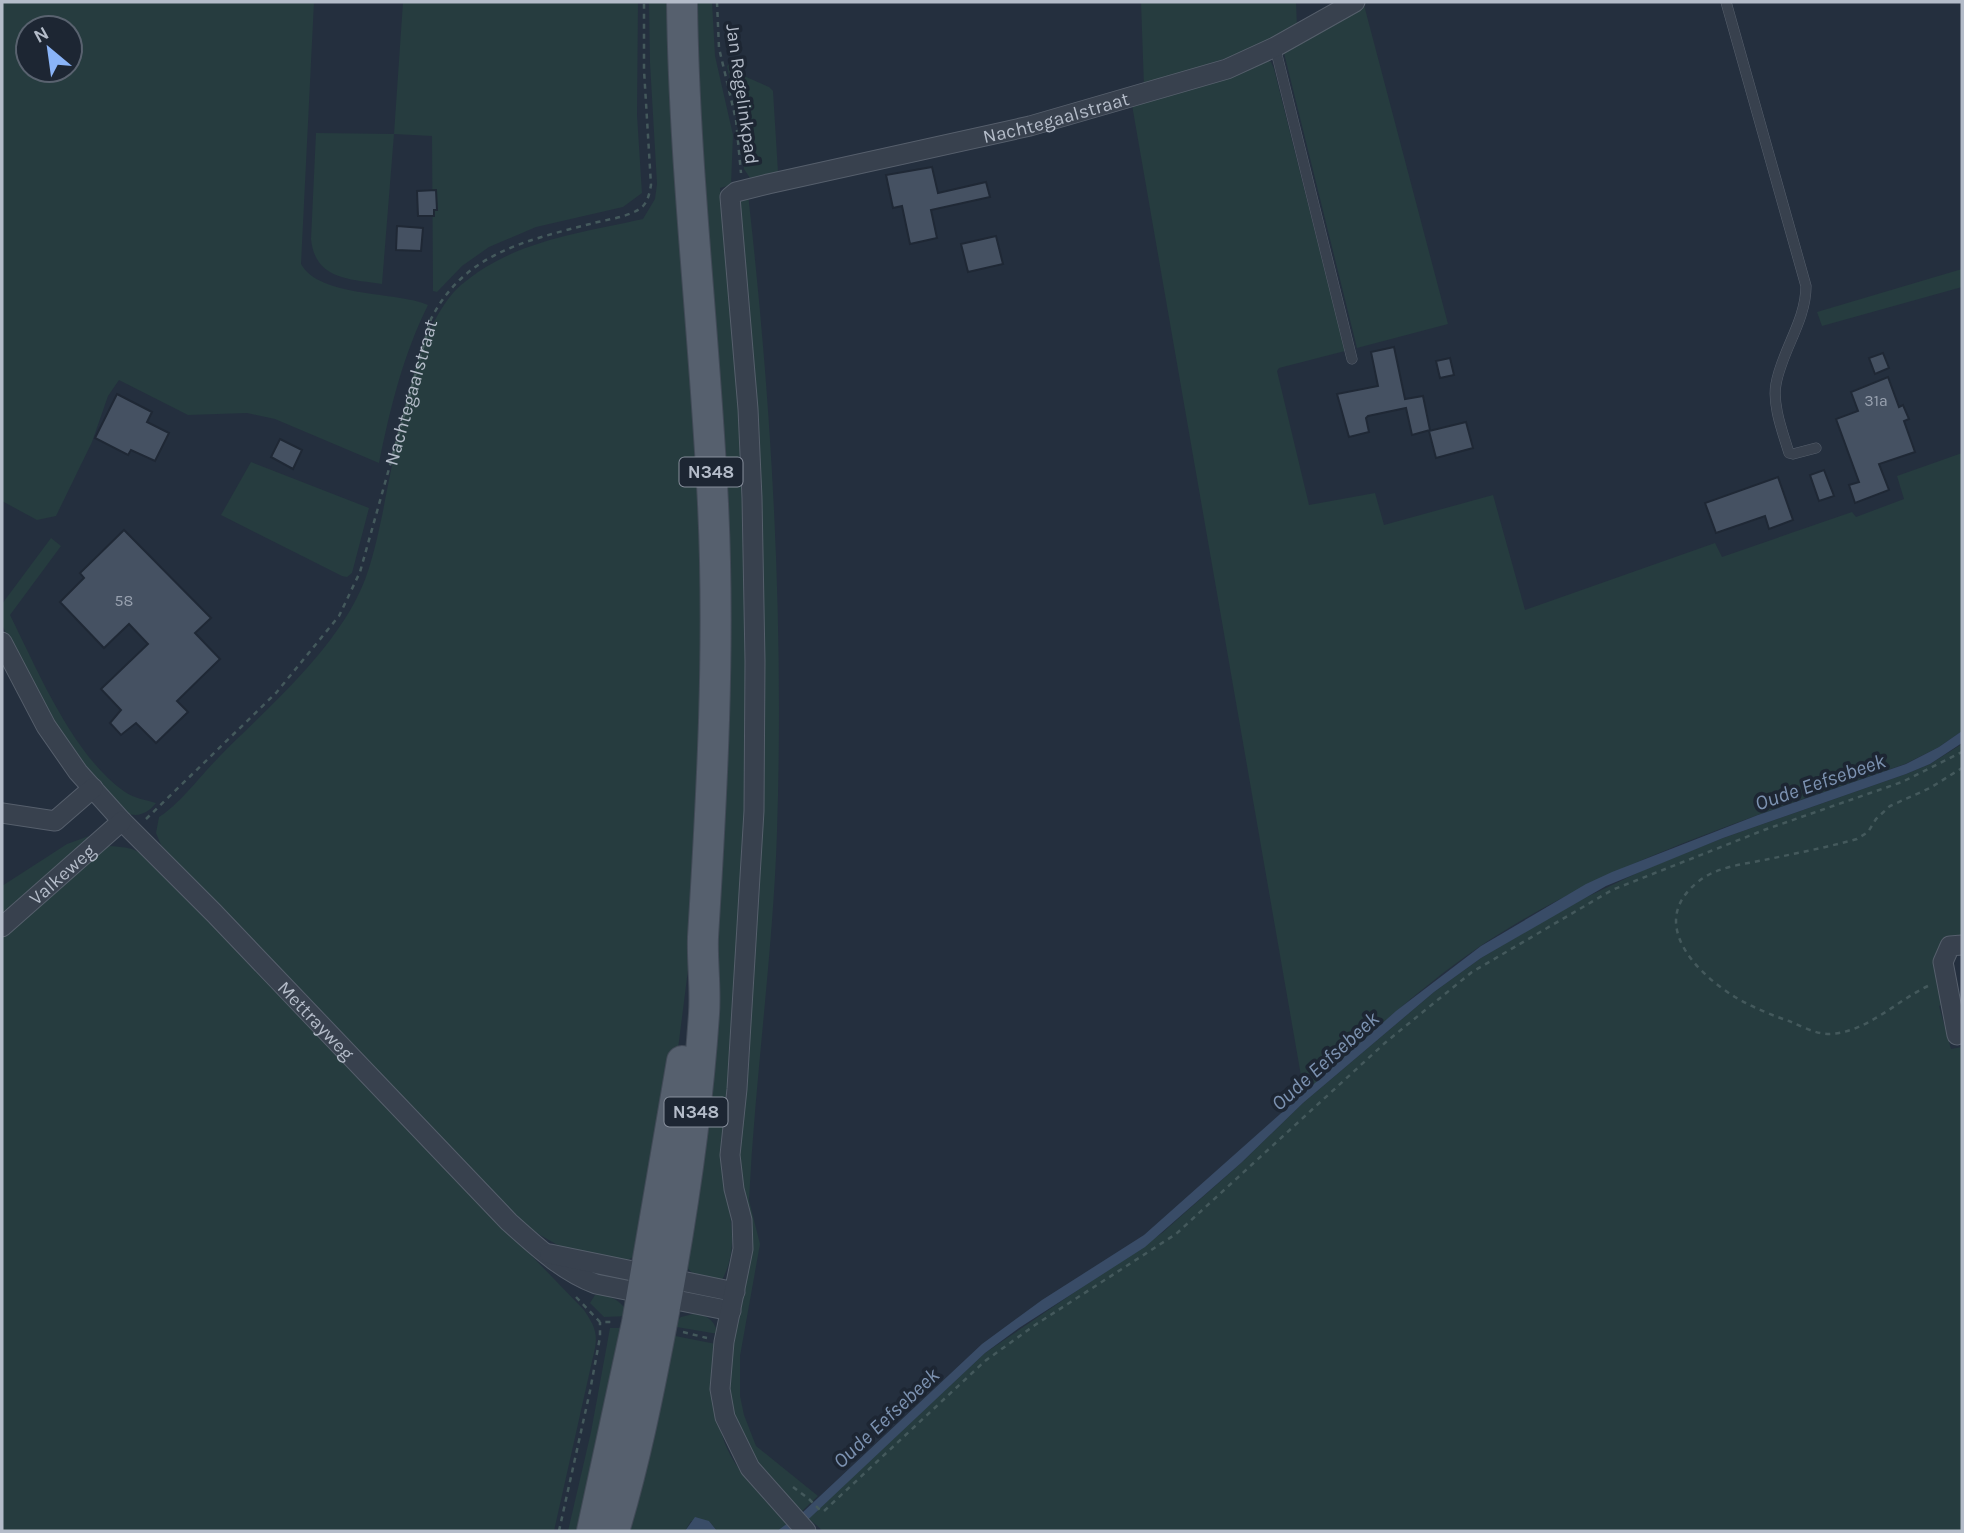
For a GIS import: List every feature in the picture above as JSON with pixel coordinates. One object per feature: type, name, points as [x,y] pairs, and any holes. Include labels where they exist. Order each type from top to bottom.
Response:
[{"type":"main road","name":"N348","points":[[614,1531],[631,1469],[657,1286],[680,1073],[693,979],[703,943],[713,762],[715,557],[707,395],[685,97],[682,2]]},
{"type":"main road","name":"N348","points":[[592,1531],[657,1286]]},
{"type":"street","name":"Nachtegaalstraat","points":[[743,190],[1030,126],[1227,69],[1275,47],[1355,2]]},
{"type":"street","points":[[743,190],[736,192],[729,199],[748,409],[752,498],[754,811],[737,1089],[730,1155],[734,1189],[742,1220],[743,1249],[724,1342],[720,1389],[724,1418],[750,1468],[801,1525]]},
{"type":"street","name":"Mettrayweg","points":[[2,642],[46,726],[64,754],[93,788],[509,1222],[542,1252],[657,1286],[733,1301]]},
{"type":"street","points":[[2,814],[55,821],[93,788]]},
{"type":"street","name":"Valkeweg","points":[[2,927],[128,826]]},
{"type":"street","points":[[1957,1035],[1943,962],[1950,946],[1962,944]]},
{"type":"lane","points":[[1726,2],[1806,286],[1802,311],[1776,383],[1776,402],[1789,453],[1816,447]]},
{"type":"lane","points":[[1275,47],[1352,359]]},
{"type":"path","name":"Nachtegaalstraat","points":[[128,826],[276,693],[339,616],[360,572],[431,319],[442,297],[477,264],[499,252],[572,228],[637,211],[647,201],[651,185],[644,70],[644,2]]},
{"type":"path","name":"Jan Regelinkpad","points":[[717,2],[719,48],[736,120],[743,190]]},
{"type":"path","points":[[809,1499],[824,1511],[985,1361],[1035,1325],[1176,1234],[1386,1042],[1472,972],[1612,890],[1763,830],[1909,779],[1962,752]]},
{"type":"path","points":[[1946,979],[1921,989],[1862,1025],[1843,1032],[1821,1033],[1737,999],[1717,984],[1698,967],[1683,947],[1676,932],[1675,919],[1687,892],[1711,873],[1857,839],[1868,832],[1879,815],[1896,802],[1930,788],[1962,768]]},
{"type":"path","points":[[559,1531],[590,1391],[600,1322]]},
{"type":"green space","points":[[2,2],[314,2],[301,264],[311,275],[324,283],[428,305],[398,382],[379,463],[275,419],[247,413],[188,415],[119,380],[108,396],[92,442],[56,516],[37,520],[2,501]]},
{"type":"green space","points":[[403,2],[638,2],[637,115],[642,193],[623,207],[536,227],[489,247],[462,266],[437,292],[433,291],[432,136],[394,134]]},
{"type":"green space","points":[[649,2],[672,2],[706,575],[691,946],[678,1049],[637,1255],[626,1261],[563,1248],[513,1215],[161,845],[156,833],[159,817],[284,693],[326,646],[344,621],[369,568],[413,378],[441,309],[461,285],[502,258],[524,248],[571,234],[643,219],[655,199],[657,184]]},
{"type":"green space","points":[[692,2],[712,2],[715,56],[733,135],[731,185],[720,188],[738,383],[747,529],[745,798],[723,1165],[732,1237],[728,1266],[722,1280],[695,1274],[684,1263],[709,1014]]},
{"type":"green space","points":[[1141,2],[1296,2],[1297,27],[1244,52],[1144,87]]},
{"type":"green space","points":[[1364,5],[1448,324],[1357,348],[1284,53],[1286,48]]},
{"type":"green space","points":[[1264,59],[1271,62],[1274,69],[1345,351],[1279,368],[1277,371],[1309,505],[1375,493],[1384,525],[1493,495],[1525,610],[1715,543],[1722,557],[1852,512],[1856,517],[1904,499],[1897,476],[1962,453],[1962,731],[1939,747],[1905,764],[1686,842],[1632,864],[1529,916],[1479,947],[1433,981],[1304,1093],[1132,105]]},
{"type":"green space","points":[[727,66],[737,73],[773,91],[778,172],[750,178],[744,169],[741,130]]},
{"type":"green space","points":[[316,133],[394,134],[382,284],[336,275],[319,263],[311,239]]},
{"type":"green space","points":[[748,194],[770,433],[777,592],[779,752],[775,878],[749,1200],[760,1244],[740,1356],[740,1396],[756,1446],[818,1496],[799,1514],[748,1453],[729,1400],[737,1170],[755,913],[739,202]]},
{"type":"green space","points":[[1962,269],[1962,287],[1822,326],[1817,312]]},
{"type":"green space","points":[[251,462],[369,508],[352,573],[347,577],[342,576],[221,515]]},
{"type":"green space","points":[[51,538],[61,546],[10,615],[58,711],[89,757],[125,792],[156,803],[142,814],[126,813],[74,755],[39,697],[2,625],[2,604]]},
{"type":"green space","points":[[1962,744],[1962,940],[1946,944],[1943,1004],[1939,1006],[1951,1049],[1962,1047],[1962,1531],[823,1531],[808,1518],[985,1353],[1162,1233],[1303,1103],[1434,992],[1481,958],[1570,905],[1650,867],[1723,838],[1906,774],[1930,764]]},
{"type":"green space","points":[[92,835],[2,915],[2,886],[67,844]]},
{"type":"green space","points":[[109,846],[136,851],[157,868],[590,1319],[596,1337],[595,1348],[554,1531],[2,1531],[2,937],[89,859]]},
{"type":"green space","points":[[601,1294],[618,1301],[629,1316],[604,1317],[590,1303],[595,1295]]},
{"type":"green space","points":[[693,1314],[710,1319],[718,1334],[671,1326],[681,1317]]},
{"type":"green space","points":[[610,1328],[630,1328],[584,1531],[568,1531],[591,1432]]},
{"type":"green space","points":[[665,1334],[716,1344],[717,1402],[723,1437],[728,1451],[745,1477],[789,1523],[777,1531],[717,1531],[709,1521],[691,1521],[685,1531],[626,1531]]},
{"type":"water","points":[[1962,731],[1962,743],[1930,764],[1723,838],[1606,886],[1481,958],[1434,992],[1303,1103],[1241,1163],[1145,1247],[985,1353],[796,1531],[777,1531],[803,1512],[982,1344],[1042,1300],[1144,1235],[1396,1011],[1481,946],[1586,884],[1612,872],[1758,815],[1906,764],[1939,747]]},
{"type":"water","points":[[695,1517],[709,1521],[717,1531],[685,1531]]},
{"type":"building","points":[[932,167],[938,193],[986,182],[990,197],[931,210],[937,238],[910,244],[902,206],[893,208],[886,175]]},
{"type":"building","points":[[436,190],[437,210],[434,210],[434,216],[418,216],[417,191]]},
{"type":"building","points":[[397,226],[423,228],[421,251],[396,250]]},
{"type":"building","points":[[996,236],[1003,264],[968,272],[961,244]]},
{"type":"building","points":[[1394,347],[1405,399],[1423,396],[1430,430],[1412,435],[1406,408],[1368,416],[1366,418],[1369,432],[1349,437],[1337,394],[1378,386],[1371,352]]},
{"type":"building","points":[[1883,353],[1889,368],[1875,374],[1869,358]]},
{"type":"building","points":[[1450,358],[1454,375],[1440,378],[1436,361]]},
{"type":"building","points":[[1888,377],[1899,407],[1903,405],[1909,419],[1904,421],[1915,452],[1879,464],[1889,490],[1855,503],[1849,485],[1859,482],[1836,419],[1858,411],[1851,392]]},
{"type":"building","points":[[117,394],[152,412],[147,422],[169,433],[155,461],[131,450],[128,455],[95,438]]},
{"type":"building","points":[[1466,422],[1473,448],[1436,458],[1429,431]]},
{"type":"building","points":[[280,439],[302,450],[293,469],[271,457]]},
{"type":"building","points":[[1824,470],[1834,496],[1819,501],[1810,475]]},
{"type":"building","points":[[1778,477],[1793,520],[1769,529],[1765,516],[1716,533],[1705,503]]},
{"type":"building","points":[[124,530],[211,618],[195,633],[220,659],[177,701],[188,712],[156,743],[136,723],[121,735],[110,723],[121,710],[101,689],[148,644],[129,624],[104,648],[60,602],[84,578],[80,573]]},
{"type":"water label","name":"Oude Eefsebeek","points":[[1820,782]]},
{"type":"water label","name":"Oude Eefsebeek","points":[[1325,1061]]},
{"type":"water label","name":"Oude Eefsebeek","points":[[886,1418]]}]
